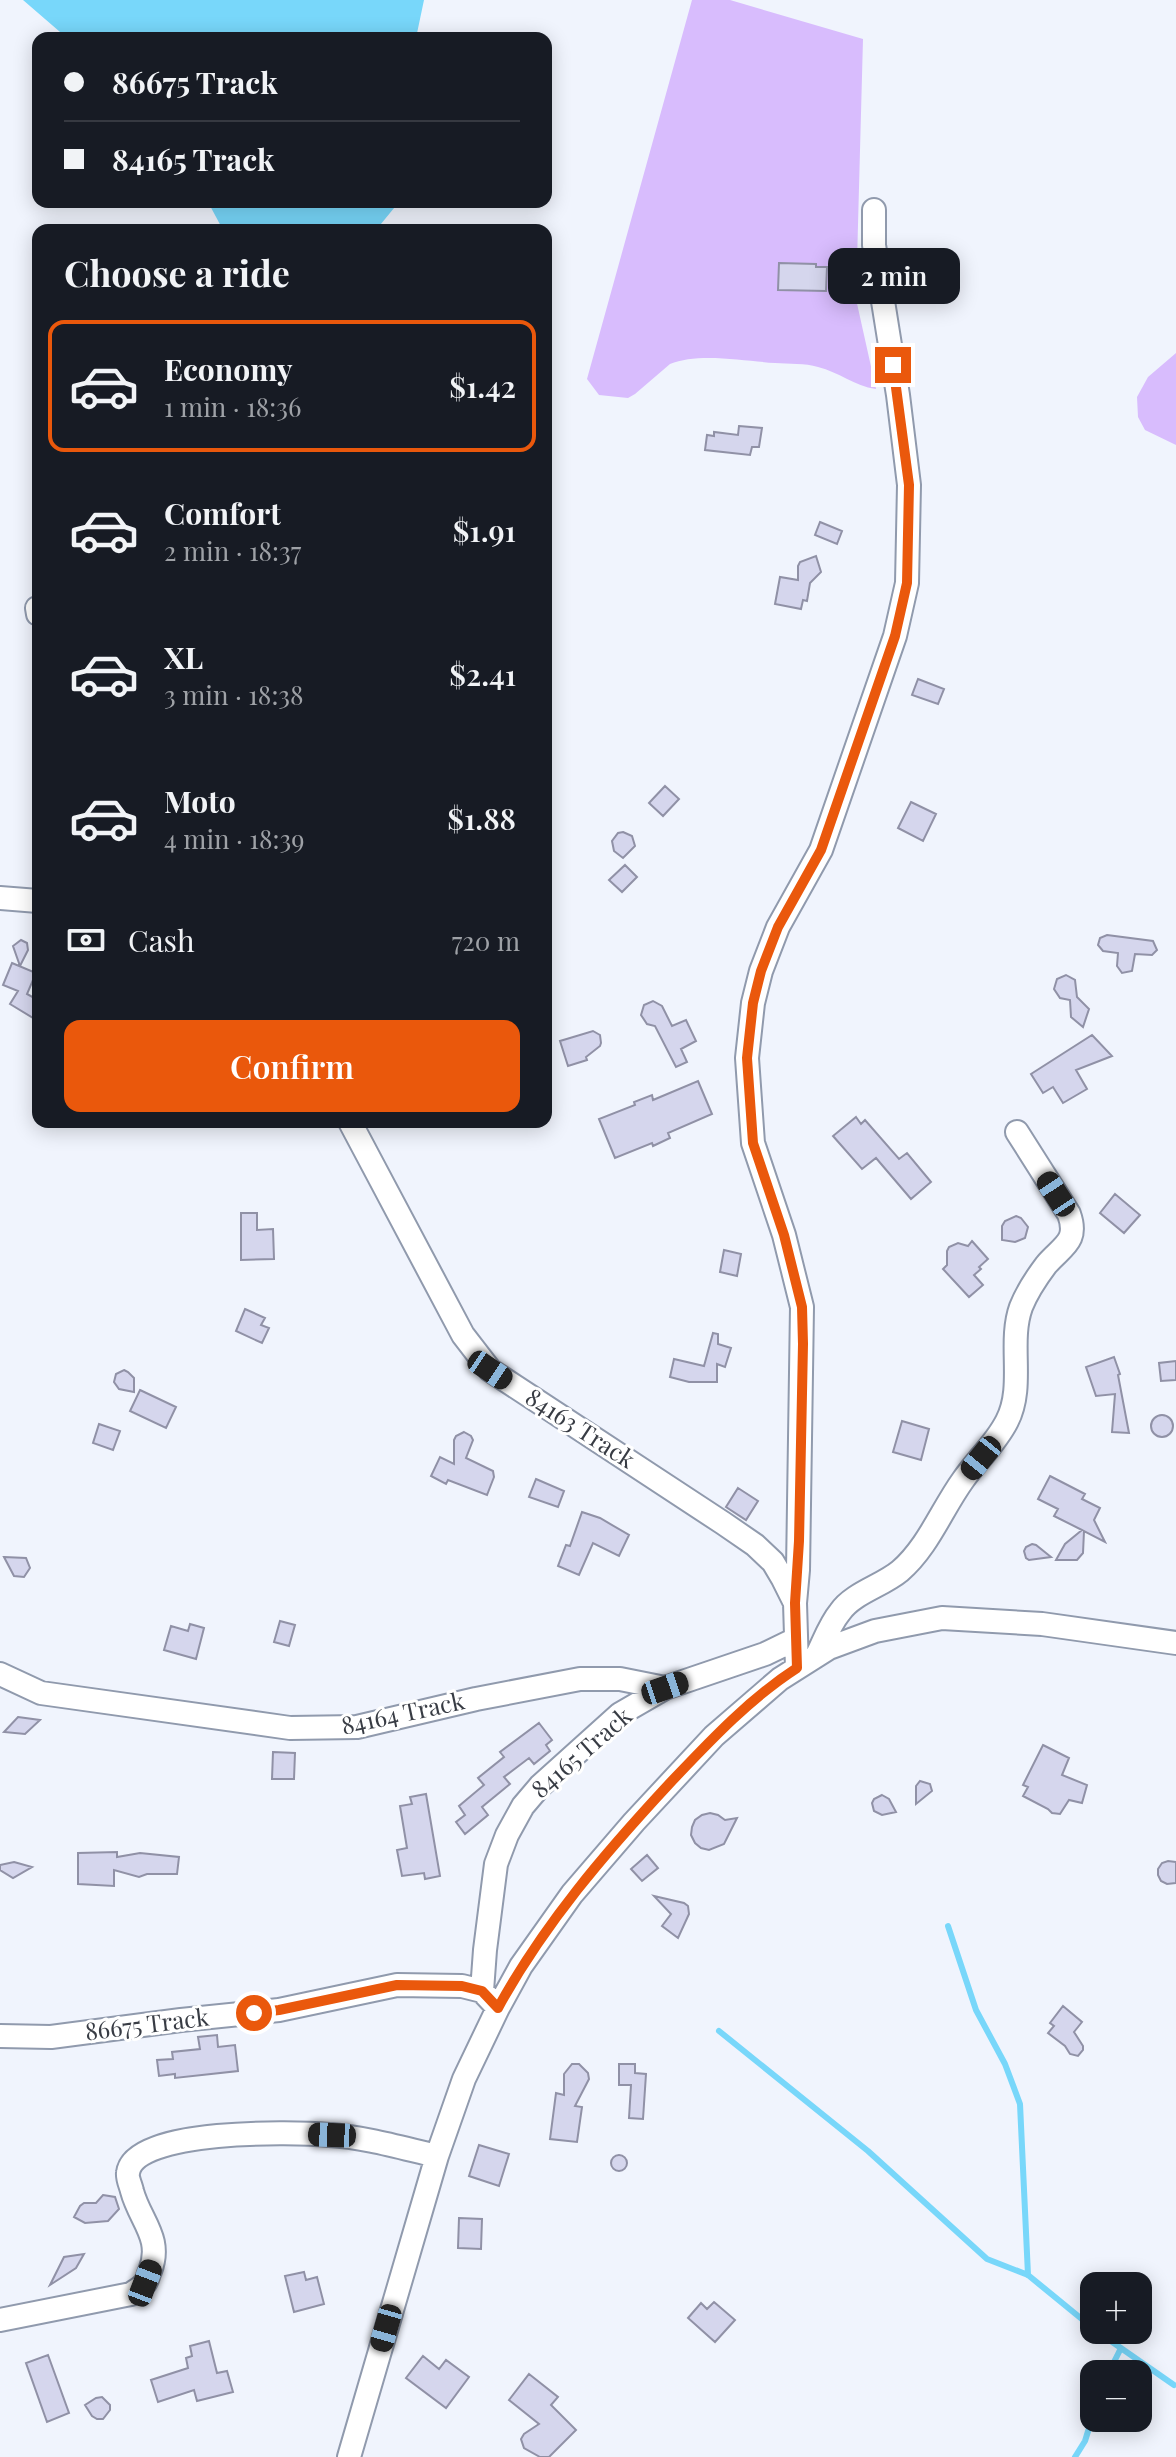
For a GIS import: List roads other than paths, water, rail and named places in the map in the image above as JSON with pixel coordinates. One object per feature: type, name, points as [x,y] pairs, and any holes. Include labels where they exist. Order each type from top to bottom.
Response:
[{"type":"street","points":[[795,1603],[799,1541],[802,1307],[784,1235],[753,1143],[747,1058],[753,1003],[761,971],[778,927],[821,850],[895,636],[907,583],[909,485],[874,245],[874,210]]},
{"type":"street","points":[[2,898],[32,900]]},
{"type":"street","name":"84163 Track","points":[[353,1128],[463,1335],[490,1370],[755,1545],[773,1562],[795,1603],[797,1668]]},
{"type":"street","points":[[817,1655],[840,1611],[902,1570],[1009,1418],[1015,1387],[1015,1333],[1021,1307],[1047,1263],[1069,1242],[1073,1225],[1017,1132]]},
{"type":"street","points":[[349,2457],[437,2156],[464,2079],[498,2008],[521,1966],[572,1894],[714,1736],[780,1679],[829,1648],[875,1631],[942,1618],[1042,1624],[1176,1643]]},
{"type":"street","name":"84165 Track","points":[[482,1991],[496,1864],[523,1806],[559,1767],[620,1714],[665,1688],[765,1654],[796,1639]]},
{"type":"street","name":"84164 Track","points":[[0,1674],[41,1693],[290,1728],[321,1729],[357,1727],[580,1679],[620,1679],[665,1688]]},
{"type":"street","name":"86675 Track","points":[[0,2036],[51,2037],[279,2010],[397,1985],[462,1986],[482,1991]]},
{"type":"street","points":[[482,1991],[498,2008]]},
{"type":"street","points":[[0,2320],[131,2294],[145,2283],[155,2246],[134,2200],[128,2174],[133,2161],[146,2151],[182,2141],[236,2133],[284,2133],[332,2135],[437,2156]]},
{"type":"water","points":[[23,0],[424,0],[417,32],[60,32]]},
{"type":"water","points":[[211,208],[394,208],[381,224],[220,224]]},
{"type":"waterway","points":[[948,1926],[976,2010],[1005,2064],[1020,2104],[1028,2275]]},
{"type":"waterway","points":[[719,2031],[868,2151],[987,2259],[1028,2275],[1080,2318]]},
{"type":"waterway","points":[[1115,2344],[1174,2385]]},
{"type":"waterway","points":[[1115,2360],[1121,2348]]},
{"type":"waterway","points":[[1075,2457],[1088,2432]]}]
